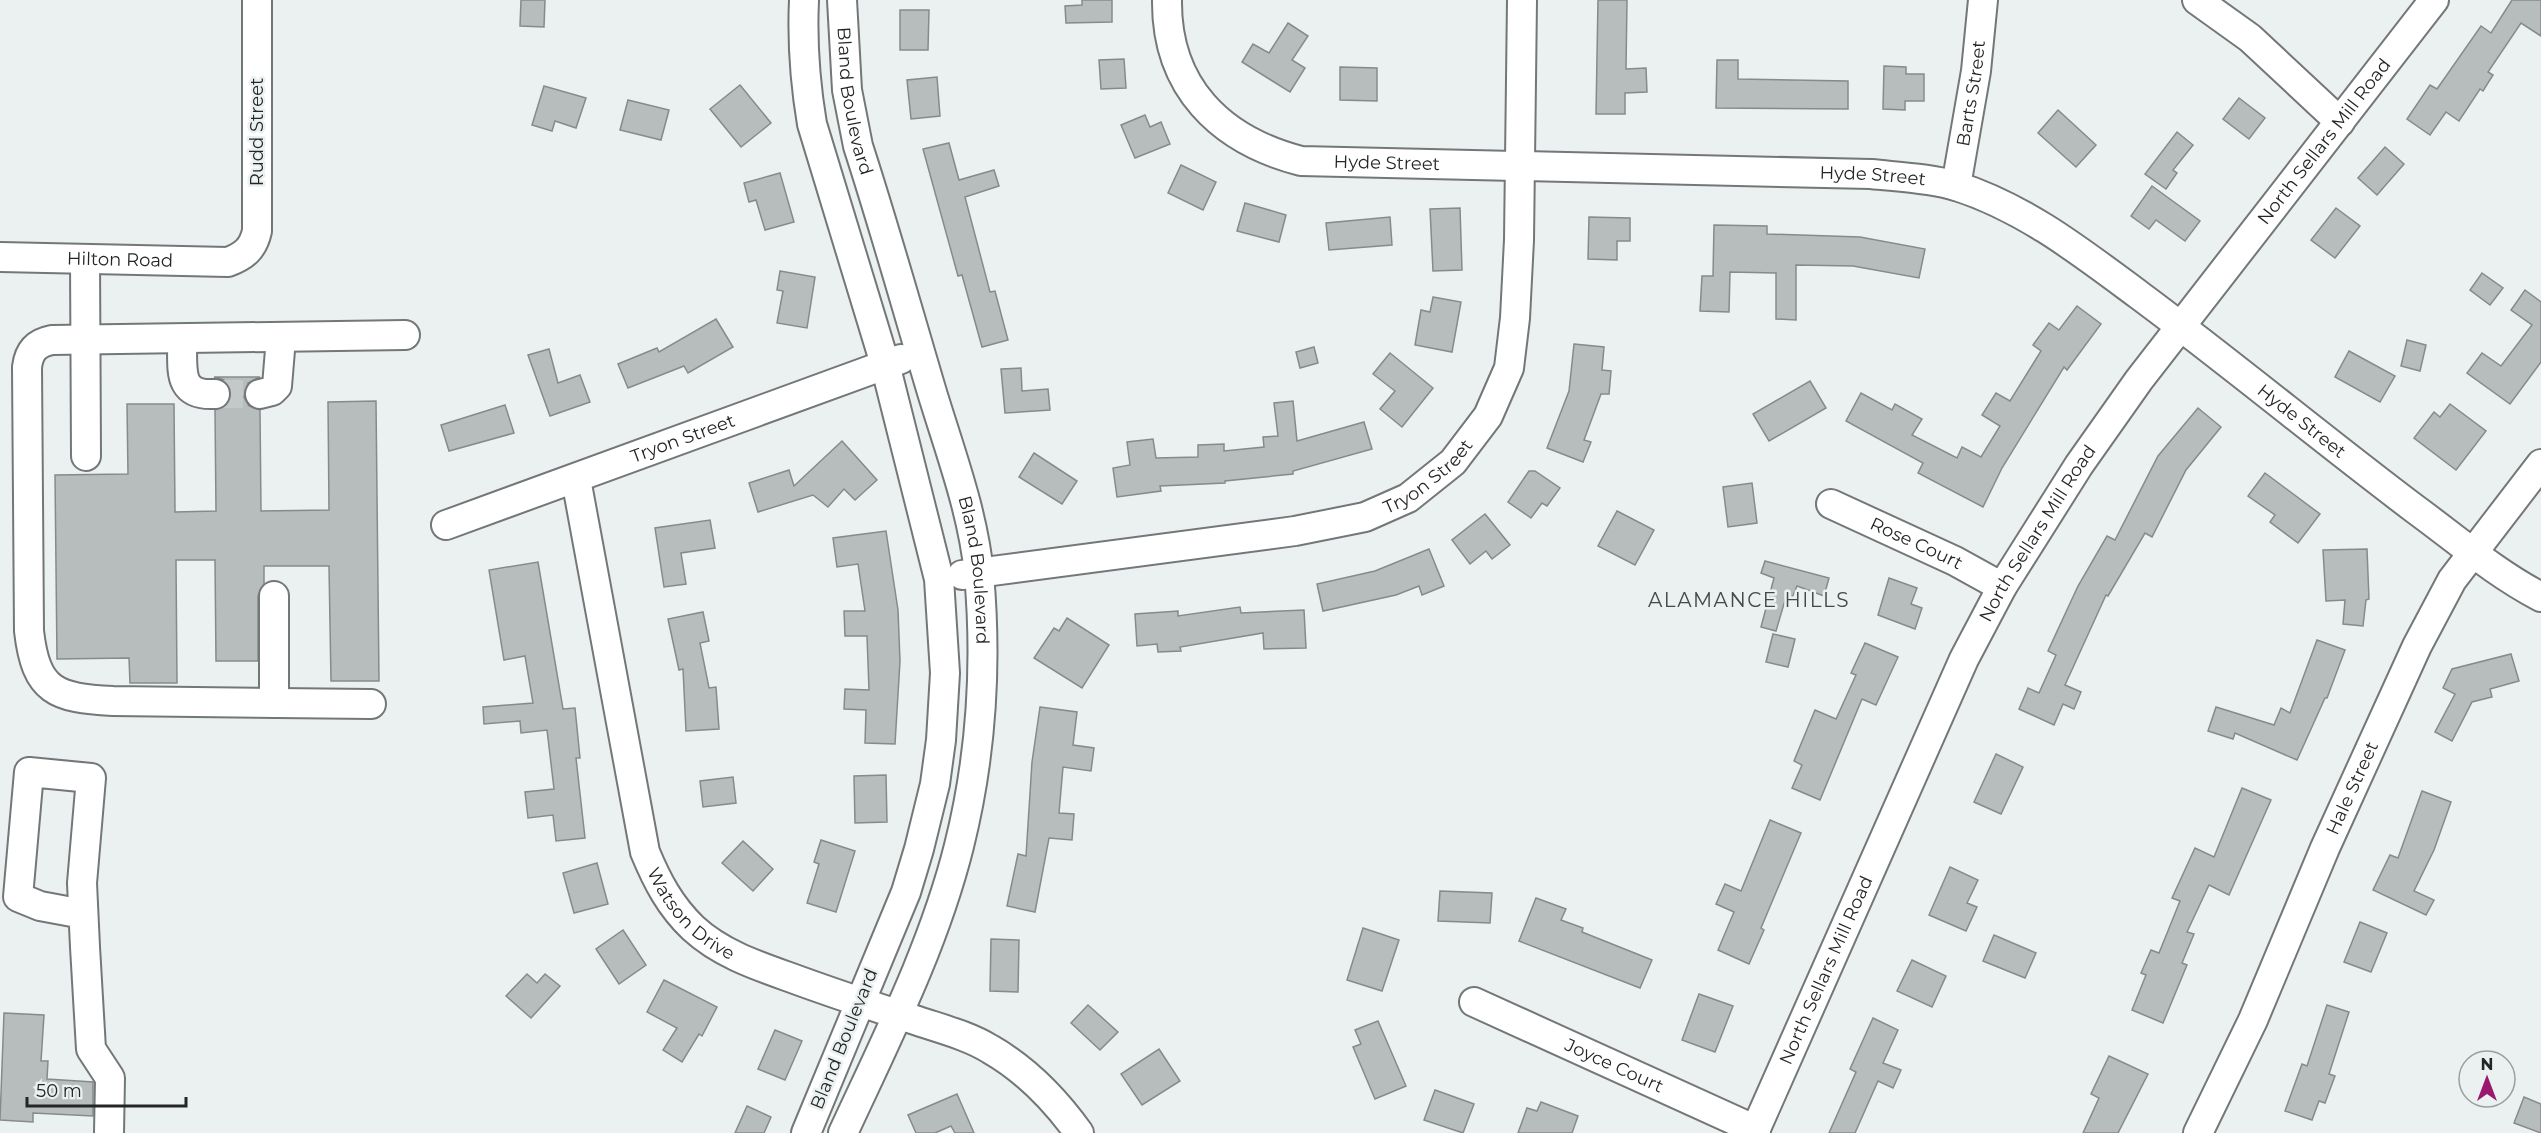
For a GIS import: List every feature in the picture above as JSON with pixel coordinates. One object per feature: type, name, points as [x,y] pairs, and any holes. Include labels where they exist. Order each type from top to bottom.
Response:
[{"type":"street","name":"Rudd Street","points":[[240,257],[250,249],[257,231],[257,0]]},
{"type":"street","name":"Bland Boulevard","points":[[804,0],[802,36],[806,89],[812,124],[885,364],[939,579],[945,673],[941,740],[934,784],[919,849],[906,892],[806,1133]]},
{"type":"street","name":"Bland Boulevard","points":[[842,0],[847,90],[858,146],[962,490],[979,573],[982,678],[977,758],[958,849],[936,920],[897,1014],[843,1133]]},
{"type":"street","name":"Hyde Street","points":[[1167,0],[1171,44],[1180,70],[1195,95],[1213,117],[1235,135],[1260,149],[1301,161],[1518,168],[1861,174],[1920,179],[1956,186],[2014,211],[2058,235],[2181,327],[2308,429],[2474,554],[2515,583],[2541,597]]},
{"type":"street","name":"Tryon Street","points":[[939,579],[1295,531],[1365,517],[1408,498],[1453,462],[1488,416],[1509,368],[1516,306],[1522,0]]},
{"type":"street","name":"Barts Street","points":[[1956,186],[1976,71],[1983,0]]},
{"type":"street","points":[[2197,0],[2250,38],[2340,122]]},
{"type":"street","name":"North Sellars Mill Road","points":[[1755,1132],[1964,659],[2002,587],[2079,465],[2139,380],[2434,0]]},
{"type":"street","name":"Hilton Road","points":[[0,257],[228,262],[240,257]]},
{"type":"street","points":[[85,259],[86,456]]},
{"type":"street","points":[[371,704],[81,699],[62,695],[54,690],[40,673],[29,631],[28,359],[33,349],[42,342],[405,335]]},
{"type":"street","points":[[260,394],[272,391],[278,386],[281,338]]},
{"type":"street","points":[[182,339],[185,381],[189,389],[195,394],[215,394]]},
{"type":"street","name":"Tryon Street","points":[[446,525],[920,352]]},
{"type":"street","name":"Hale Street","points":[[2198,1133],[2253,1020],[2316,869],[2417,646],[2452,580],[2541,464]]},
{"type":"street","name":"Watson Drive","points":[[576,478],[645,852],[658,883],[670,903],[693,928],[720,949],[745,961],[858,1003],[961,1035],[990,1049],[1040,1088],[1079,1133]]},
{"type":"street","name":"Rose Court","points":[[1831,504],[1955,561],[2002,587]]},
{"type":"street","points":[[274,596],[274,703]]},
{"type":"street","points":[[83,914],[40,906],[18,897],[29,772],[91,778],[82,883],[83,914],[91,1049],[110,1078],[109,1133]]},
{"type":"street","name":"Joyce Court","points":[[1474,1002],[1755,1132]]},
{"type":"building","points":[[521,0],[545,0],[544,27],[520,26]]},
{"type":"building","points":[[1082,0],[1112,0],[1112,22],[1066,23],[1065,6],[1082,5]]},
{"type":"building","points":[[1598,0],[1627,0],[1626,69],[1646,68],[1647,92],[1625,93],[1625,114],[1596,114]]},
{"type":"building","points":[[2512,0],[2541,0],[2541,36],[2521,23],[2488,72],[2493,75],[2483,91],[2480,89],[2459,121],[2446,112],[2430,135],[2407,119],[2430,85],[2437,89],[2481,26],[2491,33]]},
{"type":"building","points":[[900,10],[929,10],[928,50],[900,50]]},
{"type":"building","points":[[1288,23],[1308,36],[1292,60],[1305,68],[1290,92],[1242,62],[1253,44],[1269,53]]},
{"type":"building","points":[[1124,59],[1126,88],[1101,89],[1099,60]]},
{"type":"building","points":[[1717,60],[1738,60],[1738,79],[1848,81],[1848,109],[1716,108]]},
{"type":"building","points":[[1884,66],[1906,67],[1906,74],[1924,74],[1924,101],[1905,101],[1905,110],[1883,109]]},
{"type":"building","points":[[1340,67],[1377,68],[1377,101],[1340,100]]},
{"type":"building","points":[[937,77],[940,116],[911,119],[907,80]]},
{"type":"building","points":[[740,85],[771,123],[741,147],[710,109]]},
{"type":"building","points":[[544,86],[586,98],[576,128],[555,121],[552,131],[532,125]]},
{"type":"building","points":[[2239,98],[2265,118],[2249,139],[2223,119]]},
{"type":"building","points":[[628,100],[669,110],[661,140],[620,130]]},
{"type":"building","points":[[2058,110],[2096,145],[2076,167],[2038,133]]},
{"type":"building","points":[[1145,115],[1150,127],[1161,122],[1170,144],[1135,158],[1121,125]]},
{"type":"building","points":[[2177,132],[2193,145],[2173,170],[2177,173],[2166,189],[2145,174]]},
{"type":"building","points":[[949,143],[959,180],[994,170],[999,186],[965,197],[990,292],[995,291],[1008,340],[982,347],[962,275],[958,276],[923,149]]},
{"type":"building","points":[[2385,147],[2404,164],[2377,195],[2358,178]]},
{"type":"building","points":[[1181,165],[1216,182],[1203,210],[1168,193]]},
{"type":"building","points":[[780,173],[794,222],[765,230],[756,200],[749,202],[744,183]]},
{"type":"building","points":[[2152,186],[2200,221],[2185,241],[2156,220],[2149,229],[2131,216]]},
{"type":"building","points":[[1245,203],[1286,215],[1279,242],[1237,231]]},
{"type":"building","points":[[1460,208],[1462,270],[1433,271],[1430,209]]},
{"type":"building","points":[[2336,208],[2360,226],[2335,258],[2311,240]]},
{"type":"building","points":[[1390,217],[1392,245],[1329,250],[1326,223]]},
{"type":"building","points":[[1589,217],[1630,218],[1630,241],[1617,241],[1617,260],[1588,259]]},
{"type":"building","points":[[1714,225],[1767,226],[1767,234],[1860,237],[1925,249],[1919,278],[1853,266],[1796,265],[1796,320],[1776,319],[1776,273],[1730,272],[1729,312],[1700,311],[1702,276],[1713,276]]},
{"type":"building","points":[[780,271],[815,277],[807,328],[777,323],[783,291],[777,290]]},
{"type":"building","points":[[2482,273],[2503,288],[2490,305],[2470,290]]},
{"type":"building","points":[[2525,290],[2541,302],[2541,362],[2510,404],[2467,373],[2482,353],[2501,366],[2532,325],[2511,310]]},
{"type":"building","points":[[1433,297],[1461,302],[1452,352],[1415,345],[1421,310],[1430,312]]},
{"type":"building","points":[[2077,306],[2101,324],[2067,370],[2064,367],[2002,468],[1983,507],[1918,473],[1923,463],[1846,421],[1861,393],[1892,410],[1895,404],[1922,419],[1912,435],[1957,458],[1962,447],[1981,457],[2000,426],[1982,415],[1996,393],[2010,401],[2041,351],[2033,345],[2049,323],[2059,330]]},
{"type":"building","points":[[716,319],[733,347],[688,373],[684,366],[628,388],[618,364],[657,348],[659,352]]},
{"type":"building","points":[[2407,340],[2426,345],[2420,371],[2401,366]]},
{"type":"building","points":[[1574,344],[1604,347],[1602,370],[1611,371],[1609,394],[1601,394],[1584,440],[1591,442],[1583,462],[1547,448],[1569,391]]},
{"type":"building","points":[[1314,347],[1318,363],[1300,368],[1296,352]]},
{"type":"building","points":[[549,349],[558,383],[580,375],[590,402],[550,416],[528,355]]},
{"type":"building","points":[[2349,351],[2395,376],[2380,402],[2335,377]]},
{"type":"building","points":[[1390,353],[1433,388],[1402,427],[1380,409],[1395,391],[1373,374]]},
{"type":"building","points":[[1021,368],[1022,391],[1048,389],[1050,410],[1005,413],[1001,369]]},
{"type":"building","points":[[214,377],[260,377],[248,383],[244,397],[249,406],[260,410],[261,511],[329,510],[328,402],[376,401],[379,681],[331,681],[329,566],[264,566],[264,584],[258,596],[258,661],[216,661],[215,560],[176,560],[177,683],[130,683],[129,658],[57,659],[55,475],[128,474],[127,404],[174,404],[175,512],[216,511],[215,410],[229,403],[231,394],[224,380]]},
{"type":"building","points":[[1810,381],[1826,408],[1769,441],[1753,414]]},
{"type":"building","points":[[1293,401],[1297,441],[1364,422],[1372,449],[1293,471],[1293,474],[1225,481],[1225,483],[1160,486],[1161,491],[1117,497],[1113,468],[1130,465],[1127,442],[1153,439],[1156,458],[1198,457],[1198,445],[1224,444],[1224,451],[1264,447],[1263,437],[1278,436],[1274,403]]},
{"type":"building","points":[[2450,404],[2486,431],[2456,470],[2414,438],[2434,412],[2440,417]]},
{"type":"building","points":[[505,405],[514,433],[449,451],[441,425]]},
{"type":"building","points":[[2198,408],[2221,427],[2186,470],[2152,537],[2145,533],[2108,596],[2106,595],[2065,685],[2081,692],[2074,709],[2063,704],[2054,725],[2019,709],[2028,688],[2039,693],[2056,655],[2048,651],[2078,586],[2107,536],[2115,540],[2158,456]]},
{"type":"building","points":[[842,441],[877,480],[855,500],[844,489],[828,507],[813,495],[758,512],[749,483],[789,470],[794,486]]},
{"type":"building","points":[[1034,453],[1077,481],[1062,504],[1019,477]]},
{"type":"building","points":[[1529,471],[1535,471],[1560,488],[1547,506],[1542,503],[1531,518],[1508,502]]},
{"type":"building","points":[[2265,473],[2320,514],[2298,543],[2270,522],[2275,515],[2248,496]]},
{"type":"building","points":[[1752,483],[1757,523],[1728,527],[1723,487]]},
{"type":"building","points":[[1617,511],[1654,530],[1635,565],[1598,546]]},
{"type":"building","points":[[1485,514],[1510,545],[1492,559],[1486,551],[1470,564],[1452,540]]},
{"type":"building","points":[[710,520],[715,548],[681,553],[686,584],[664,587],[655,528]]},
{"type":"building","points":[[886,531],[898,610],[900,661],[895,744],[865,743],[866,710],[844,709],[845,689],[869,690],[867,636],[845,636],[844,611],[865,611],[858,564],[837,567],[833,538]]},
{"type":"building","points":[[1429,549],[1444,586],[1422,595],[1419,586],[1396,595],[1323,611],[1317,584],[1375,571]]},
{"type":"building","points":[[2367,549],[2369,599],[2366,600],[2363,626],[2343,624],[2345,600],[2326,601],[2323,550]]},
{"type":"building","points":[[1765,561],[1829,578],[1824,596],[1797,586],[1792,598],[1786,597],[1776,631],[1761,627],[1774,578],[1761,573]]},
{"type":"building","points":[[538,562],[563,709],[575,708],[580,758],[576,758],[585,838],[556,841],[553,815],[528,818],[525,792],[554,789],[547,730],[521,733],[520,721],[484,724],[483,707],[533,703],[525,656],[504,660],[489,570]]},
{"type":"building","points":[[1889,578],[1917,588],[1911,604],[1922,608],[1915,629],[1878,615]]},
{"type":"building","points":[[1240,607],[1241,613],[1304,610],[1306,648],[1264,649],[1263,633],[1180,647],[1181,651],[1158,652],[1157,644],[1137,646],[1135,614],[1178,611],[1178,616]]},
{"type":"building","points":[[703,612],[709,641],[700,643],[709,688],[716,687],[719,729],[686,731],[683,669],[679,670],[668,619]]},
{"type":"building","points":[[1067,618],[1109,645],[1082,688],[1034,658],[1054,628],[1059,631]]},
{"type":"building","points":[[1773,634],[1795,639],[1788,667],[1766,662]]},
{"type":"building","points":[[2317,640],[2345,650],[2327,698],[2325,698],[2297,760],[2235,733],[2233,739],[2208,731],[2216,707],[2274,725],[2281,708],[2290,713]]},
{"type":"building","points":[[1865,643],[1898,657],[1876,705],[1862,699],[1820,800],[1792,788],[1802,765],[1794,761],[1815,710],[1836,719],[1856,675],[1851,673]]},
{"type":"building","points":[[2511,654],[2519,681],[2490,689],[2492,697],[2472,702],[2452,741],[2435,732],[2455,694],[2443,688],[2452,669]]},
{"type":"building","points":[[1040,707],[1077,712],[1073,745],[1094,748],[1091,771],[1063,767],[1059,813],[1074,814],[1072,840],[1049,838],[1035,912],[1007,906],[1018,854],[1026,856],[1032,762]]},
{"type":"building","points":[[1996,754],[2023,767],[2001,814],[1974,802]]},
{"type":"building","points":[[886,775],[887,822],[855,823],[854,776]]},
{"type":"building","points":[[733,777],[736,803],[703,807],[700,781]]},
{"type":"building","points":[[2242,788],[2271,800],[2229,895],[2209,885],[2187,932],[2194,934],[2182,963],[2187,965],[2163,1023],[2132,1010],[2146,975],[2141,973],[2151,950],[2159,953],[2180,901],[2172,898],[2195,848],[2214,857]]},
{"type":"building","points":[[2422,791],[2451,802],[2434,850],[2414,891],[2434,900],[2426,915],[2373,890],[2390,855],[2398,858]]},
{"type":"building","points":[[1770,820],[1801,833],[1761,928],[1764,930],[1749,964],[1718,950],[1734,912],[1716,904],[1725,884],[1741,891]]},
{"type":"building","points":[[821,840],[855,851],[836,912],[807,903],[819,864],[814,862]]},
{"type":"building","points":[[743,841],[773,869],[753,891],[722,863]]},
{"type":"building","points":[[597,863],[608,904],[574,913],[563,873]]},
{"type":"building","points":[[1950,867],[1978,880],[1967,903],[1977,907],[1966,931],[1929,915]]},
{"type":"building","points":[[1440,891],[1492,893],[1490,923],[1438,921]]},
{"type":"building","points":[[1536,898],[1566,909],[1561,920],[1583,928],[1582,932],[1652,960],[1640,988],[1519,941]]},
{"type":"building","points":[[2360,922],[2387,933],[2371,972],[2344,962]]},
{"type":"building","points":[[1363,928],[1399,940],[1382,991],[1347,980]]},
{"type":"building","points":[[623,930],[646,965],[619,984],[596,949]]},
{"type":"building","points":[[1994,935],[2036,953],[2025,978],[1983,961]]},
{"type":"building","points":[[991,939],[1019,940],[1018,992],[990,991]]},
{"type":"building","points":[[1912,960],[1946,976],[1932,1007],[1897,991]]},
{"type":"building","points":[[527,974],[537,983],[545,974],[560,986],[531,1018],[506,996]]},
{"type":"building","points":[[664,980],[717,1007],[702,1036],[699,1034],[682,1062],[663,1050],[677,1028],[647,1012]]},
{"type":"building","points":[[1699,994],[1733,1006],[1715,1052],[1682,1040]]},
{"type":"building","points":[[1088,1005],[1118,1032],[1100,1050],[1071,1023]]},
{"type":"building","points":[[2327,1005],[2349,1012],[2329,1074],[2335,1076],[2325,1103],[2319,1101],[2312,1120],[2285,1111],[2302,1064],[2307,1066]]},
{"type":"building","points":[[4,1013],[44,1015],[41,1061],[48,1061],[47,1079],[93,1082],[93,1116],[33,1113],[33,1122],[0,1120]]},
{"type":"building","points":[[1873,1018],[1898,1030],[1883,1063],[1901,1070],[1893,1088],[1878,1081],[1855,1133],[1829,1133],[1856,1072],[1850,1069]]},
{"type":"building","points":[[1378,1021],[1406,1086],[1375,1099],[1353,1047],[1361,1044],[1355,1030]]},
{"type":"building","points":[[775,1030],[802,1041],[785,1080],[758,1069]]},
{"type":"building","points":[[1159,1049],[1180,1081],[1142,1105],[1121,1074]]},
{"type":"building","points":[[2109,1056],[2148,1074],[2118,1133],[2083,1133],[2099,1098],[2091,1094]]},
{"type":"building","points":[[1435,1090],[1474,1104],[1463,1133],[1424,1120]]},
{"type":"building","points":[[957,1094],[974,1133],[955,1133],[951,1126],[935,1133],[916,1133],[908,1115]]},
{"type":"building","points":[[2524,1097],[2541,1104],[2541,1133],[2514,1123]]},
{"type":"building","points":[[1541,1102],[1578,1116],[1572,1133],[1518,1133],[1527,1108],[1537,1111]]},
{"type":"building","points":[[747,1106],[771,1117],[764,1133],[735,1133]]},
{"type":"tunnel","points":[[215,394],[260,394]]},
{"type":"district","name":"ALAMANCE HILLS","points":[[1749,600]]}]
